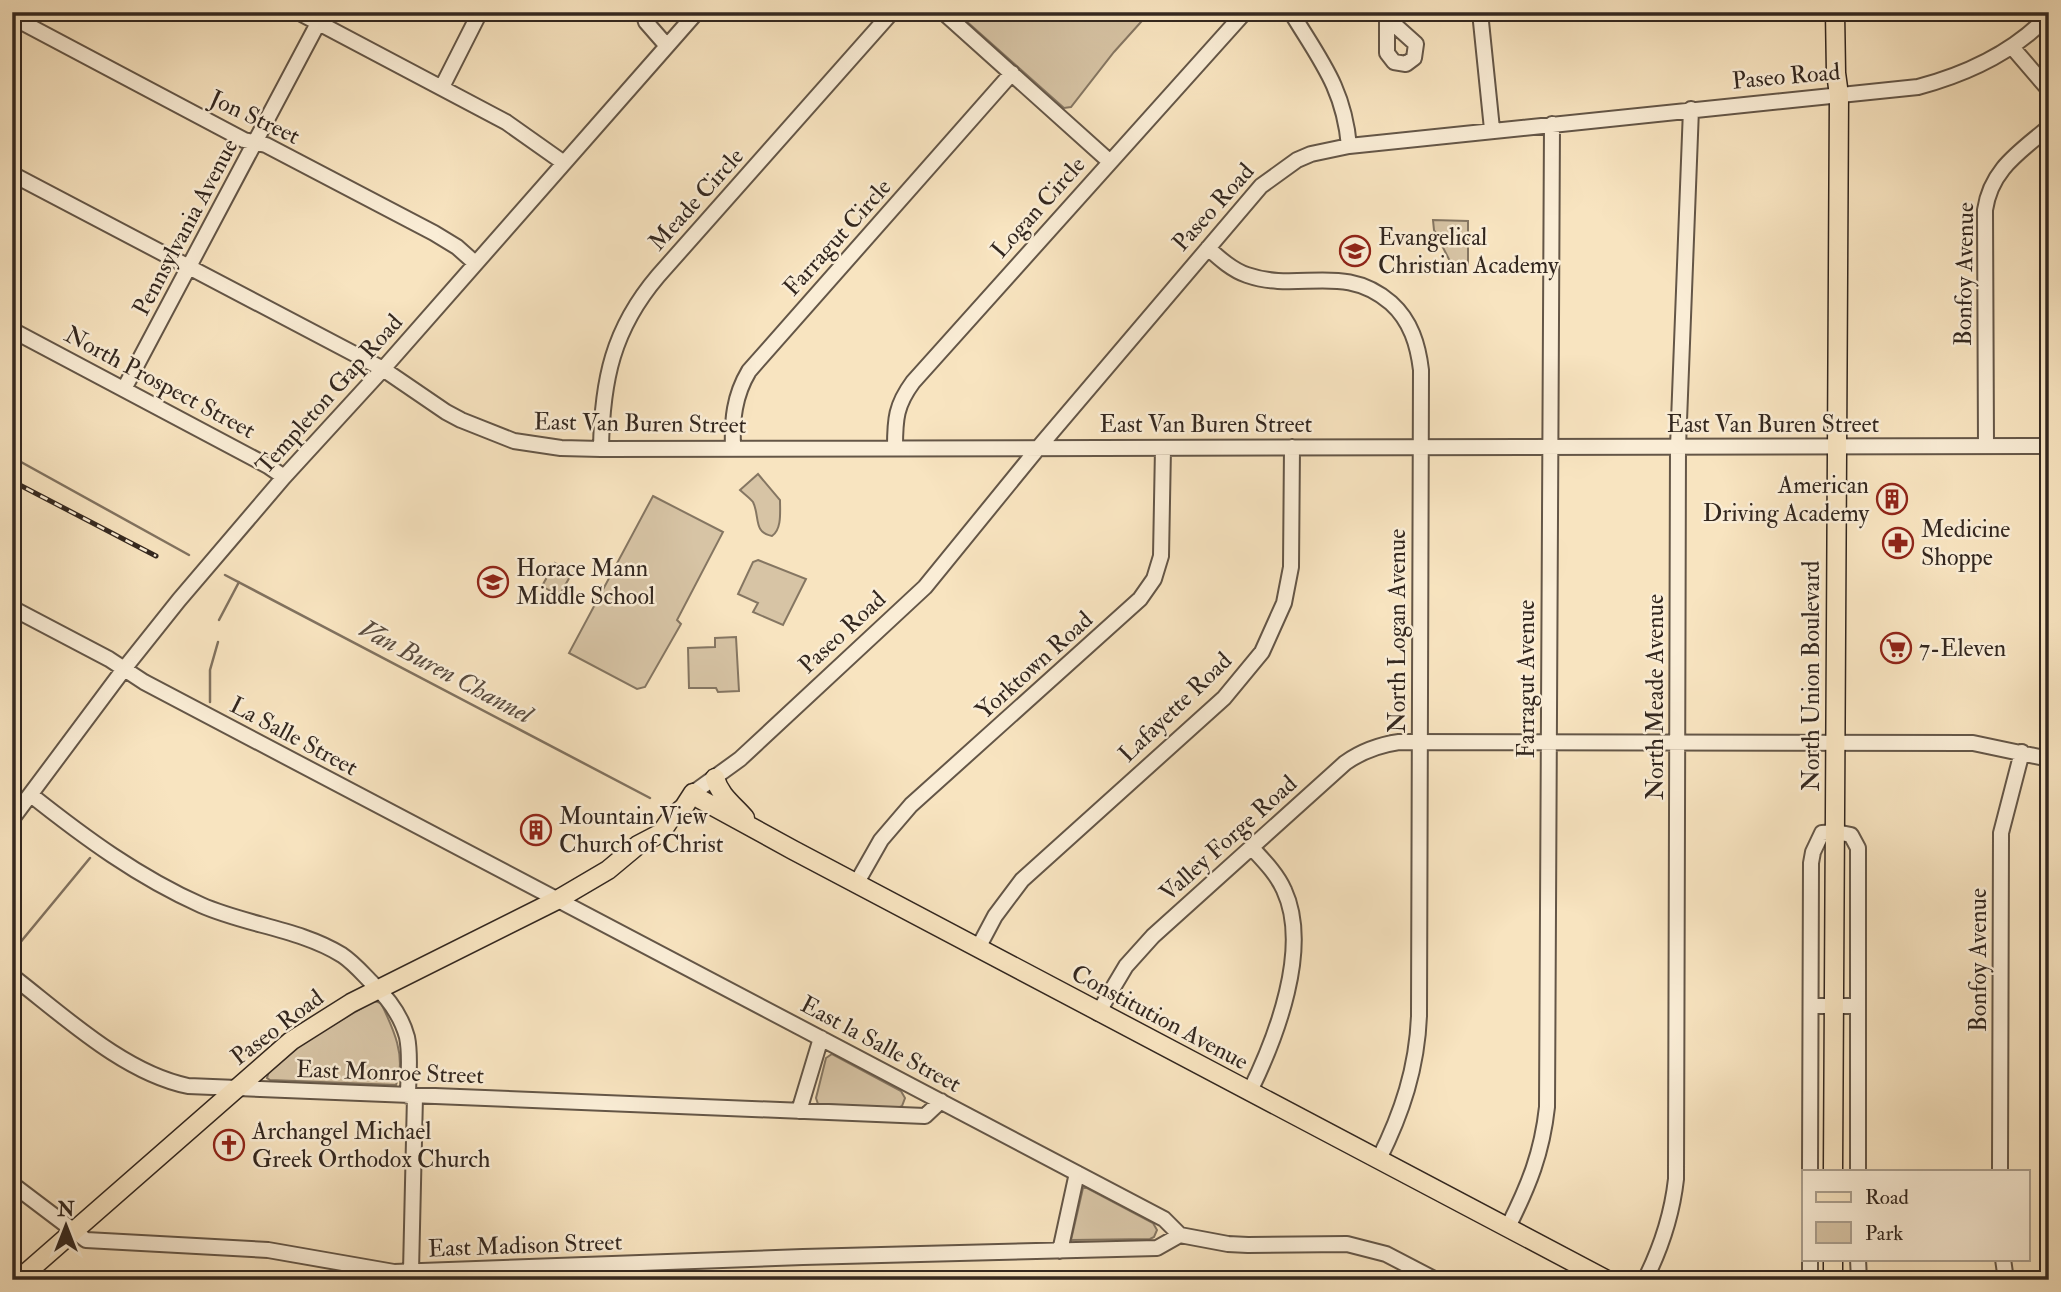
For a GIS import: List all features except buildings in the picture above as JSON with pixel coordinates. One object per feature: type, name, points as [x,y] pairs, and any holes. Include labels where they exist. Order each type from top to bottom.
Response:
[{"type":"main road","name":"North Union Boulevard","points":[[1833,1170],[1839,95],[1835,12]]},
{"type":"main road","points":[[715,778],[728,801],[757,831]]},
{"type":"main road","name":"Constitution Avenue","points":[[693,793],[757,831],[1098,1013],[1607,1280]]},
{"type":"main road","name":"Paseo Road","points":[[638,845],[645,830],[677,801],[693,793]]},
{"type":"main road","name":"Paseo Road","points":[[18,1280],[305,1031],[351,1003],[557,900],[608,870],[638,845],[661,833],[693,793]]},
{"type":"main road","points":[[661,833],[675,821],[690,815],[737,820]]},
{"type":"main road","points":[[1833,1260],[1833,1280]]},
{"type":"street","points":[[298,12],[321,18],[506,122],[564,163]]},
{"type":"street","points":[[442,87],[480,12]]},
{"type":"street","points":[[643,12],[646,22],[667,47]]},
{"type":"street","name":"Templeton Gap Road","points":[[12,819],[169,612],[284,477],[383,369],[697,12]]},
{"type":"street","name":"Meade Circle","points":[[601,449],[603,403],[610,365],[615,345],[633,309],[658,276],[892,12]]},
{"type":"street","points":[[943,12],[1109,162]]},
{"type":"street","name":"Logan Circle","points":[[895,447],[896,414],[900,402],[914,382],[1245,12]]},
{"type":"street","points":[[1291,12],[1336,88],[1346,118],[1349,146]]},
{"type":"street","points":[[1480,12],[1492,130]]},
{"type":"street","name":"Paseo Road","points":[[693,793],[740,759],[916,597],[1039,447],[1261,186],[1284,168],[1311,154],[1349,146],[1926,85],[1977,67],[2012,47],[2049,15]]},
{"type":"street","name":"Jon Street","points":[[12,17],[244,140],[266,145],[434,233],[457,247],[475,263]]},
{"type":"street","name":"Pennsylvania Avenue","points":[[124,389],[321,18]]},
{"type":"street","points":[[2012,47],[2049,90]]},
{"type":"street","name":"Farragut Circle","points":[[733,448],[733,413],[740,385],[748,371],[1012,74]]},
{"type":"street","name":"North Meade Avenue","points":[[1645,1280],[1663,1239],[1676,1179],[1678,447],[1691,109]]},
{"type":"street","name":"Farragut Avenue","points":[[1508,1227],[1529,1186],[1537,1162],[1547,1107],[1552,124]]},
{"type":"street","name":"Bonfoy Avenue","points":[[1986,446],[1987,194],[2003,167],[2049,127]]},
{"type":"street","name":"East Van Buren Street","points":[[12,174],[383,369],[446,412],[495,435],[534,445],[601,449],[2049,446]]},
{"type":"street","name":"North Logan Avenue","points":[[1208,248],[1237,271],[1249,276],[1275,280],[1347,281],[1372,289],[1395,306],[1411,328],[1419,349],[1418,1037],[1405,1100],[1378,1159]]},
{"type":"street","name":"North Prospect Street","points":[[12,330],[284,477]]},
{"type":"street","name":"Lafayette Road","points":[[978,948],[995,916],[1022,880],[1224,698],[1262,652],[1284,603],[1289,576],[1292,447]]},
{"type":"street","name":"Yorktown Road","points":[[856,884],[881,839],[911,805],[1120,619],[1148,590],[1161,556],[1163,448]]},
{"type":"street","name":"La Salle Street","points":[[12,608],[124,668],[144,682],[557,900]]},
{"type":"street","name":"Valley Forge Road","points":[[1098,1013],[1114,983],[1139,950],[1357,754],[1385,744],[1973,743],[2049,759]]},
{"type":"street","name":"Bonfoy Avenue","points":[[2000,1170],[2001,833],[2022,752]]},
{"type":"street","points":[[31,795],[83,836],[135,870],[211,909],[304,938],[330,949],[358,967],[391,1003],[407,1038],[412,1096],[411,1271]]},
{"type":"street","points":[[1811,1170],[1813,852],[1822,834],[1836,832],[1851,835],[1858,848],[1858,1170]]},
{"type":"street","points":[[1250,1091],[1278,1026],[1289,982],[1293,942],[1292,917],[1285,891],[1267,864],[1252,848]]},
{"type":"street","name":"East la Salle Street","points":[[557,900],[1164,1220],[1180,1235]]},
{"type":"street","name":"East Monroe Street","points":[[12,976],[121,1058],[142,1071],[171,1083],[188,1086],[925,1115],[941,1101]]},
{"type":"street","points":[[1811,1006],[1858,1006]]},
{"type":"street","points":[[799,1111],[821,1038]]},
{"type":"street","points":[[1060,1251],[1076,1173]]},
{"type":"street","name":"East Madison Street","points":[[12,1184],[86,1240],[268,1250],[382,1270],[1157,1248],[1180,1235]]},
{"type":"street","points":[[1180,1235],[1238,1244],[1348,1244],[1386,1254],[1436,1280]]},
{"type":"street","points":[[1810,1260],[1810,1280]]},
{"type":"street","points":[[1858,1260],[1859,1280]]},
{"type":"street","points":[[2003,1260],[2006,1280]]},
{"type":"green space","points":[[956,12],[1150,12],[1114,52],[1071,107],[1064,108]]},
{"type":"green space","points":[[1433,220],[1468,221],[1468,265],[1456,273],[1434,230]]},
{"type":"green space","points":[[758,474],[780,500],[779,525],[772,536],[759,528],[753,502],[740,490]]},
{"type":"green space","points":[[653,496],[723,532],[677,620],[681,624],[645,687],[637,689],[569,653]]},
{"type":"green space","points":[[758,560],[806,579],[783,625],[753,612],[758,603],[738,594],[753,562]]},
{"type":"green space","points":[[555,563],[572,573],[559,596],[542,586]]},
{"type":"green space","points":[[736,637],[739,691],[718,692],[716,688],[689,688],[688,648],[715,647],[715,638]]},
{"type":"green space","points":[[374,1001],[381,1003],[397,1043],[400,1064],[396,1085],[267,1078],[269,1071],[307,1040]]},
{"type":"green space","points":[[832,1054],[901,1091],[905,1098],[902,1106],[818,1104],[816,1098],[826,1058]]},
{"type":"green space","points":[[1083,1188],[1153,1223],[1157,1230],[1154,1237],[1071,1240]]},
{"type":"waterway","name":"Van Buren Channel","points":[[12,457],[189,555]]},
{"type":"waterway","name":"Van Buren Channel","points":[[225,575],[650,798]]},
{"type":"waterway","points":[[219,620],[239,582]]},
{"type":"waterway","points":[[210,702],[210,670],[218,642]]},
{"type":"waterway","points":[[14,950],[90,858]]},
{"type":"railway","points":[[12,481],[156,556]]},
{"type":"place","name":"Evangelical Christian Academy","points":[[1355,251]]},
{"type":"place","name":"American Driving Academy","points":[[1892,499]]},
{"type":"place","name":"Medicine Shoppe","points":[[1898,543]]},
{"type":"place","name":"Horace Mann Middle School","points":[[493,582]]},
{"type":"place","name":"7-Eleven","points":[[1896,648]]},
{"type":"place","name":"Mountain View Church of Christ","points":[[536,830]]},
{"type":"place","name":"Archangel Michael Greek Orthodox Church","points":[[229,1145]]}]
